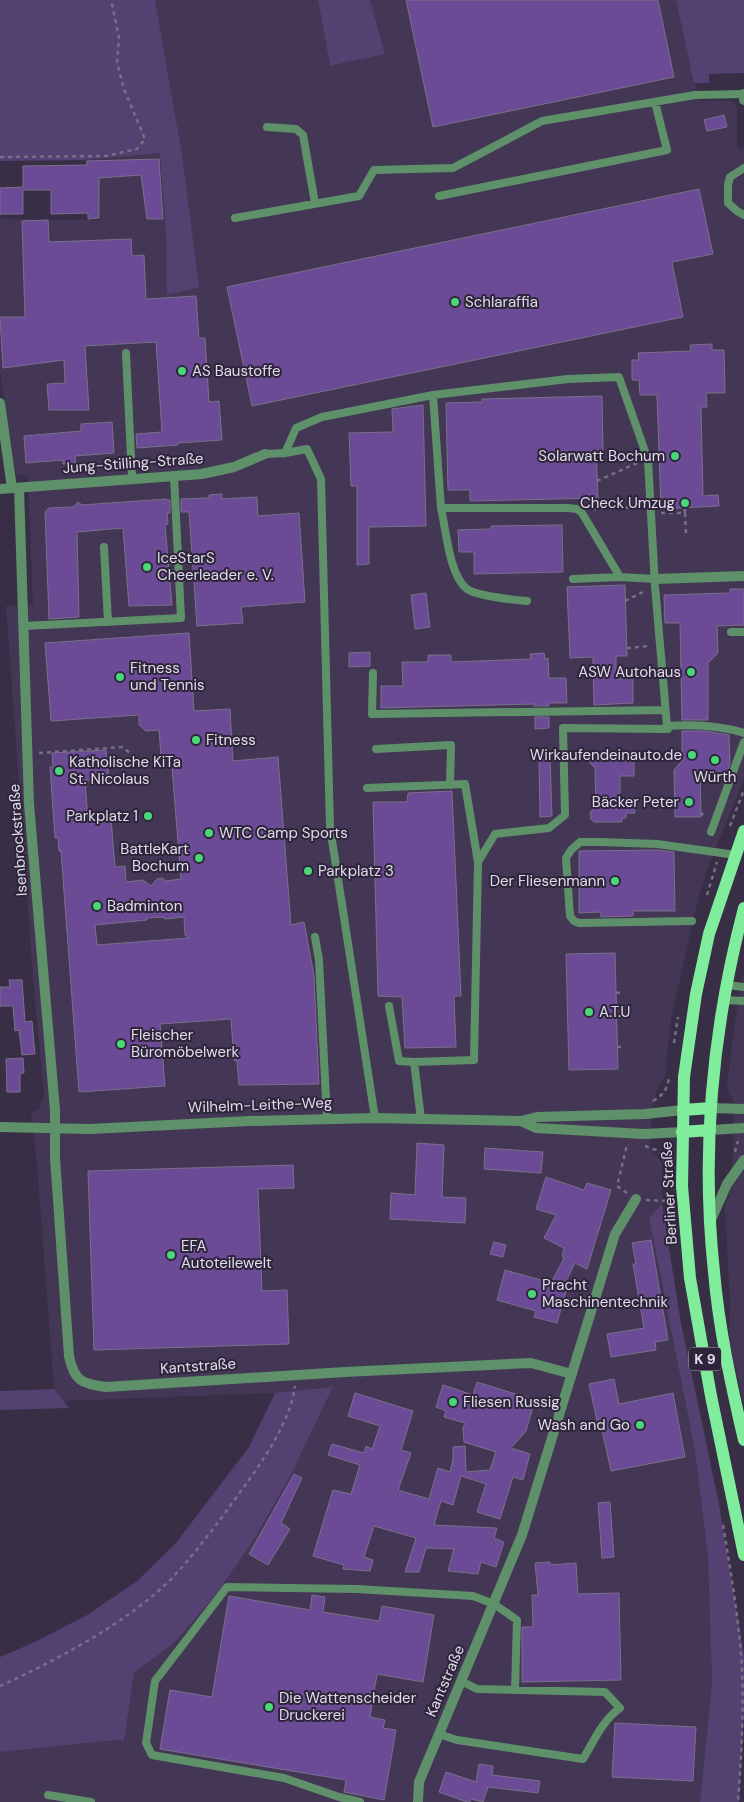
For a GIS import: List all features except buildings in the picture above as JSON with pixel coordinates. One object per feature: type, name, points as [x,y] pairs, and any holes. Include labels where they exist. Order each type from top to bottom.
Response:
[{"type":"main road","name":"Berliner Straße","points":[[744,832],[709,934],[696,994],[684,1077],[682,1132],[682,1186],[690,1278],[711,1396],[744,1555]]},
{"type":"main road","name":"K 9","points":[[744,908],[726,985],[717,1047],[710,1130],[710,1221],[713,1271],[719,1320],[744,1440]]},
{"type":"main road","name":"Wilhelm-Leithe-Weg","points":[[683,1110],[711,1108]]},
{"type":"main road","name":"Wilhelm-Leithe-Weg","points":[[682,1132],[710,1130]]},
{"type":"street","points":[[744,94],[744,100]]},
{"type":"street","name":"Isenbrockstraße","points":[[0,402],[16,488],[24,626],[29,804],[55,1110],[55,1129]]},
{"type":"street","name":"Jung-Stilling-Straße","points":[[0,489],[202,474],[234,467],[265,454]]},
{"type":"street","points":[[655,582],[744,576]]},
{"type":"street","points":[[711,1108],[744,1109]]},
{"type":"street","name":"Wilhelm-Leithe-Weg","points":[[0,1127],[55,1129],[376,1118],[521,1121],[537,1117],[645,1114],[683,1110]]},
{"type":"street","name":"Wilhelm-Leithe-Weg","points":[[521,1121],[536,1128],[644,1134],[682,1132]]},
{"type":"street","points":[[710,1130],[744,1128]]},
{"type":"street","name":"Kantstraße","points":[[55,1129],[54,1158],[69,1356],[72,1368],[78,1378],[89,1385],[106,1387],[531,1363],[572,1374]]},
{"type":"street","points":[[710,1221],[727,1184],[744,1160]]},
{"type":"street","name":"Kantstraße","points":[[418,1802],[419,1782],[522,1535],[615,1234],[636,1199]]},
{"type":"lane","points":[[236,218],[359,196],[374,170],[453,168],[542,121],[695,95],[744,94]]},
{"type":"lane","points":[[439,196],[667,150],[655,102]]},
{"type":"lane","points":[[267,127],[296,130],[303,135],[315,203]]},
{"type":"lane","points":[[744,168],[730,177],[728,202],[744,215]]},
{"type":"lane","points":[[126,353],[132,478]]},
{"type":"lane","points":[[285,453],[296,428],[322,418],[433,395],[568,379],[620,377],[648,460],[659,645],[668,729]]},
{"type":"lane","points":[[433,395],[441,508],[456,574],[467,589],[496,598],[528,601]]},
{"type":"lane","points":[[265,454],[307,449],[321,479],[330,827],[376,1118]]},
{"type":"lane","points":[[24,626],[182,618],[174,476]]},
{"type":"lane","points":[[441,508],[577,509],[582,513],[620,577]]},
{"type":"lane","points":[[104,547],[108,622]]},
{"type":"lane","points":[[573,579],[620,577],[655,582]]},
{"type":"lane","points":[[731,632],[744,632]]},
{"type":"lane","points":[[373,673],[372,714],[665,710]]},
{"type":"lane","points":[[478,862],[495,834],[549,828],[565,815],[564,728],[668,729],[703,725],[729,728],[744,733]]},
{"type":"lane","points":[[711,832],[744,742]]},
{"type":"lane","points":[[376,749],[450,745],[450,785]]},
{"type":"lane","points":[[367,788],[465,784],[478,862],[474,1060],[399,1062],[388,1006]]},
{"type":"lane","points":[[692,920],[574,921],[570,916],[566,858],[571,850],[580,842],[656,844],[736,855]]},
{"type":"lane","points":[[315,937],[319,960],[327,1119]]},
{"type":"lane","points":[[726,985],[744,987]]},
{"type":"lane","points":[[724,1000],[744,1001]]},
{"type":"lane","points":[[414,1062],[420,1119]]},
{"type":"lane","points":[[360,1802],[339,1797],[284,1778],[152,1755],[146,1743],[155,1681],[227,1586],[357,1589],[473,1596],[494,1604],[517,1620],[515,1690]]},
{"type":"lane","points":[[439,1734],[456,1740],[583,1760],[602,1726],[620,1708],[605,1692],[477,1689],[460,1681]]},
{"type":"lane","points":[[48,1795],[91,1802]]},
{"type":"path","points":[[0,157],[106,156],[137,149],[145,139],[124,89],[117,63],[119,37],[111,0]]},
{"type":"path","points":[[597,481],[648,460]]},
{"type":"path","points":[[685,508],[686,534]]},
{"type":"path","points":[[582,513],[590,509],[651,510],[685,513]]},
{"type":"path","points":[[625,601],[655,582]]},
{"type":"path","points":[[627,648],[659,645]]},
{"type":"path","points":[[27,754],[122,747],[144,763]]},
{"type":"path","points":[[616,993],[624,992]]},
{"type":"path","points":[[617,1047],[625,1047]]},
{"type":"path","points":[[635,1146],[627,1145],[617,1186],[636,1199],[666,1201]]},
{"type":"path","points":[[0,1686],[66,1653],[100,1633],[138,1606],[172,1578],[204,1542],[248,1482],[271,1446],[284,1422],[295,1390],[296,1375]]},
{"type":"shaded area","points":[[0,0],[155,0],[182,155],[199,287],[167,295],[166,231],[160,153],[85,160],[0,161]]},
{"type":"shaded area","points":[[155,0],[318,0],[330,66],[385,54],[370,0],[676,0],[699,100],[732,101],[737,106],[737,148],[744,149],[744,779],[706,872],[695,911],[671,1019],[665,1077],[656,1092],[652,1108],[650,1148],[662,1163],[662,1204],[649,1219],[695,1451],[708,1558],[712,1684],[700,1802],[0,1802],[0,1752],[118,1740],[124,1741],[134,1673],[173,1644],[215,1596],[255,1538],[292,1473],[333,1388],[275,1393],[63,1401],[54,1389],[37,1164],[31,1113],[39,1109],[44,1094],[33,978],[6,606],[33,605],[28,476],[16,475],[0,371],[0,219],[100,220],[99,181],[87,181],[85,160],[160,153],[180,148]]},
{"type":"shaded area","points":[[318,0],[370,0],[385,54],[330,66]]},
{"type":"shaded area","points":[[676,0],[744,0],[744,73],[709,74],[709,83],[694,83]]},
{"type":"shaded area","points":[[744,972],[744,1405],[729,1340],[730,1303],[725,1207],[731,1188],[735,1102],[729,1094],[727,1085],[736,1015]]},
{"type":"shaded area","points":[[662,1204],[681,1323],[719,1504],[744,1655],[744,1709],[739,1802],[700,1802],[712,1684],[708,1558],[695,1451],[649,1218]]},
{"type":"shaded area","points":[[333,1387],[292,1473],[255,1538],[215,1596],[173,1644],[134,1673],[124,1741],[118,1740],[0,1752],[0,1657],[37,1641],[87,1615],[136,1582],[176,1543],[249,1447],[275,1393]]},
{"type":"shaded area","points":[[54,1389],[69,1408],[0,1410],[0,1391]]},
{"type":"place","name":"Schlaraffia","points":[[455,302]]},
{"type":"place","name":"AS Baustoffe","points":[[182,371]]},
{"type":"place","name":"Solarwatt Bochum","points":[[675,456]]},
{"type":"place","name":"Check Umzug","points":[[685,503]]},
{"type":"place","name":"IceStarS Cheerleader e. V.","points":[[147,567]]},
{"type":"place","name":"ASW Autohaus","points":[[691,672]]},
{"type":"place","name":"Fitness und Tennis","points":[[120,677]]},
{"type":"place","name":"Fitness","points":[[196,740]]},
{"type":"place","name":"Wirkaufendeinauto.de","points":[[692,755]]},
{"type":"place","name":"Würth","points":[[715,760]]},
{"type":"place","name":"Katholische KiTa St. Nicolaus","points":[[59,771]]},
{"type":"place","name":"Bäcker Peter","points":[[689,802]]},
{"type":"place","name":"Parkplatz 1","points":[[148,816]]},
{"type":"place","name":"WTC Camp Sports","points":[[209,833]]},
{"type":"place","name":"BattleKart Bochum","points":[[199,858]]},
{"type":"place","name":"Parkplatz 3","points":[[308,871]]},
{"type":"place","name":"Der Fliesenmann","points":[[615,881]]},
{"type":"place","name":"Badminton","points":[[97,906]]},
{"type":"place","name":"A.T.U","points":[[589,1012]]},
{"type":"place","name":"Fleischer Büromöbelwerk","points":[[121,1044]]},
{"type":"place","name":"EFA Autoteilewelt","points":[[171,1255]]},
{"type":"place","name":"Pracht Maschinentechnik","points":[[532,1294]]},
{"type":"place","name":"Fliesen Russig","points":[[453,1402]]},
{"type":"place","name":"Wash and Go","points":[[640,1425]]},
{"type":"place","name":"Die Wattenscheider Druckerei","points":[[269,1707]]}]
